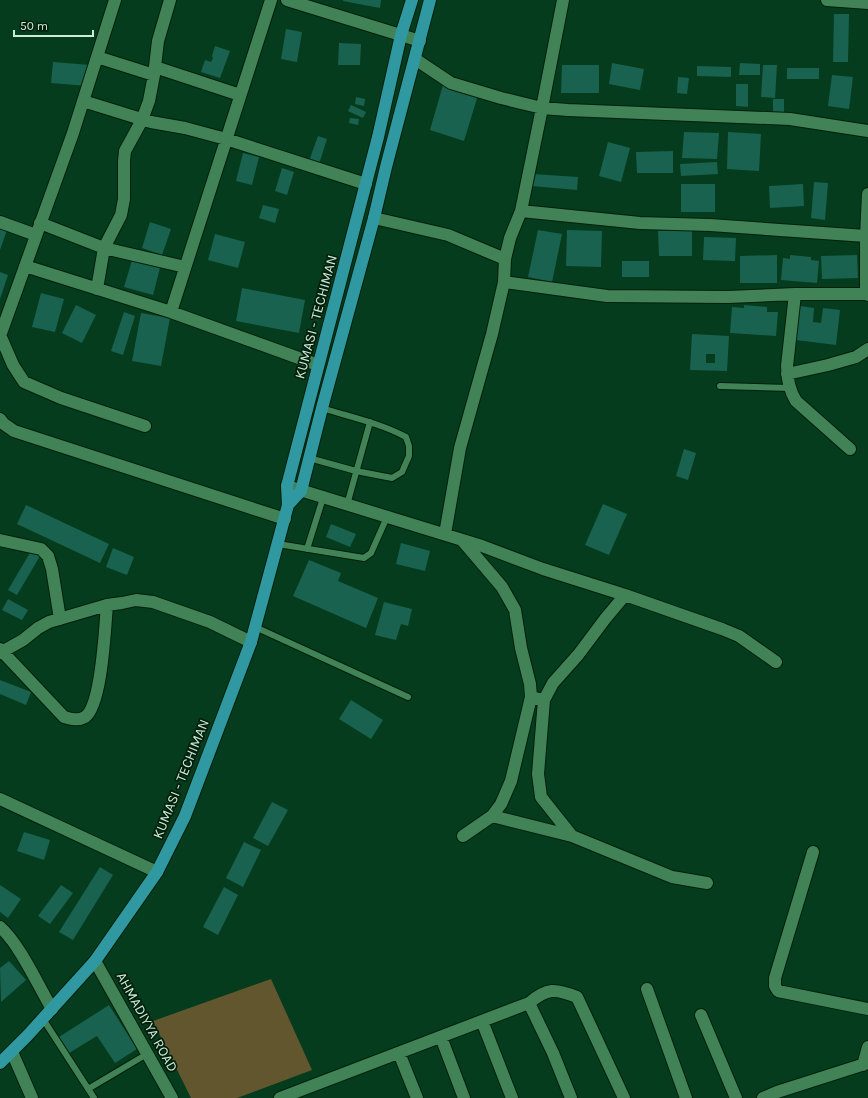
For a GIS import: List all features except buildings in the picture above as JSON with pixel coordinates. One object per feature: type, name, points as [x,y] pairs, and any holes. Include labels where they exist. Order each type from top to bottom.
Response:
[{"type":"highway","name":"KUMASI - TECHIMAN","points":[[0,1063],[43,1019],[95,961],[156,872],[185,816],[251,642],[285,519],[288,505],[287,486],[378,137],[401,35],[412,0]]},
{"type":"highway","name":"KUMASI - TECHIMAN","points":[[288,505],[301,491],[374,218],[430,0]]},
{"type":"street","points":[[116,0],[83,100],[0,336],[13,364],[24,382],[61,398],[145,426]]},
{"type":"street","points":[[97,289],[104,248],[121,216],[124,199],[125,151],[142,120],[149,101],[155,71],[158,41],[170,0]]},
{"type":"street","points":[[171,312],[271,0]]},
{"type":"street","points":[[287,0],[420,41]]},
{"type":"street","points":[[445,534],[460,448],[492,334],[504,282],[505,259],[510,238],[521,211],[563,0]]},
{"type":"street","points":[[827,0],[868,3]]},
{"type":"street","points":[[97,57],[155,71],[240,95]]},
{"type":"street","points":[[415,59],[451,84],[542,108],[790,119],[868,131]]},
{"type":"street","points":[[83,100],[142,120],[185,128],[366,184]]},
{"type":"street","points":[[504,282],[607,296],[728,297],[795,294],[867,294],[866,236],[868,194]]},
{"type":"street","points":[[521,211],[640,223],[866,236]]},
{"type":"street","points":[[374,218],[448,235],[505,259]]},
{"type":"street","points":[[0,222],[36,235]]},
{"type":"street","points":[[40,223],[104,248],[185,267]]},
{"type":"street","points":[[25,266],[171,312],[318,365]]},
{"type":"street","points":[[795,294],[787,366],[787,374],[792,394],[796,401],[850,450]]},
{"type":"street","points":[[787,374],[856,357],[868,349]]},
{"type":"street","points":[[0,419],[14,431],[285,519]]},
{"type":"street","points":[[287,486],[445,534],[722,629],[739,636],[776,662]]},
{"type":"street","points":[[0,540],[41,549],[48,556],[52,569],[60,619]]},
{"type":"street","points":[[462,540],[502,587],[515,610],[521,648],[530,684],[531,697],[511,781],[501,804],[492,816],[463,836]]},
{"type":"street","points":[[572,836],[541,797],[538,774],[544,700],[553,683],[578,655],[625,595]]},
{"type":"street","points":[[107,605],[98,689],[90,711],[84,717],[75,720],[64,717],[1,651],[23,640],[38,628],[49,622],[107,605],[136,600],[153,602],[210,622],[251,642]]},
{"type":"street","points":[[531,697],[544,700]]},
{"type":"street","points":[[0,799],[156,872]]},
{"type":"street","points":[[492,816],[572,836],[672,877],[707,883]]},
{"type":"street","points":[[813,852],[775,978],[775,986],[778,990],[868,1009]]},
{"type":"street","points":[[0,927],[21,956],[52,1009]]},
{"type":"street","name":"AHMADIYYA ROAD","points":[[95,961],[172,1098]]},
{"type":"street","points":[[647,989],[686,1098]]},
{"type":"street","points":[[280,1098],[529,1003],[541,993],[550,991],[577,997],[624,1098]]},
{"type":"street","points":[[529,1003],[553,1053],[571,1098]]},
{"type":"street","points":[[701,1015],[736,1098]]},
{"type":"street","points":[[482,1021],[512,1098]]},
{"type":"street","points":[[441,1037],[464,1098]]},
{"type":"street","points":[[763,1098],[865,1064],[868,1047]]},
{"type":"street","points":[[12,1052],[32,1098]]},
{"type":"street","points":[[400,1053],[417,1098]]},
{"type":"lane","points":[[720,386],[790,388]]},
{"type":"lane","points":[[310,458],[356,471],[392,478],[402,472],[409,456],[410,446],[406,437],[396,431],[322,408]]},
{"type":"lane","points":[[347,505],[370,422]]},
{"type":"lane","points":[[307,548],[323,498]]},
{"type":"lane","points":[[278,544],[364,558],[372,552],[386,517]]},
{"type":"lane","points":[[255,627],[408,697]]},
{"type":"lane","points":[[43,1019],[94,1098]]},
{"type":"lane","points":[[88,1089],[147,1054]]},
{"type":"shaded area","points":[[271,979],[312,1070],[237,1098],[191,1098],[153,1021]]}]
